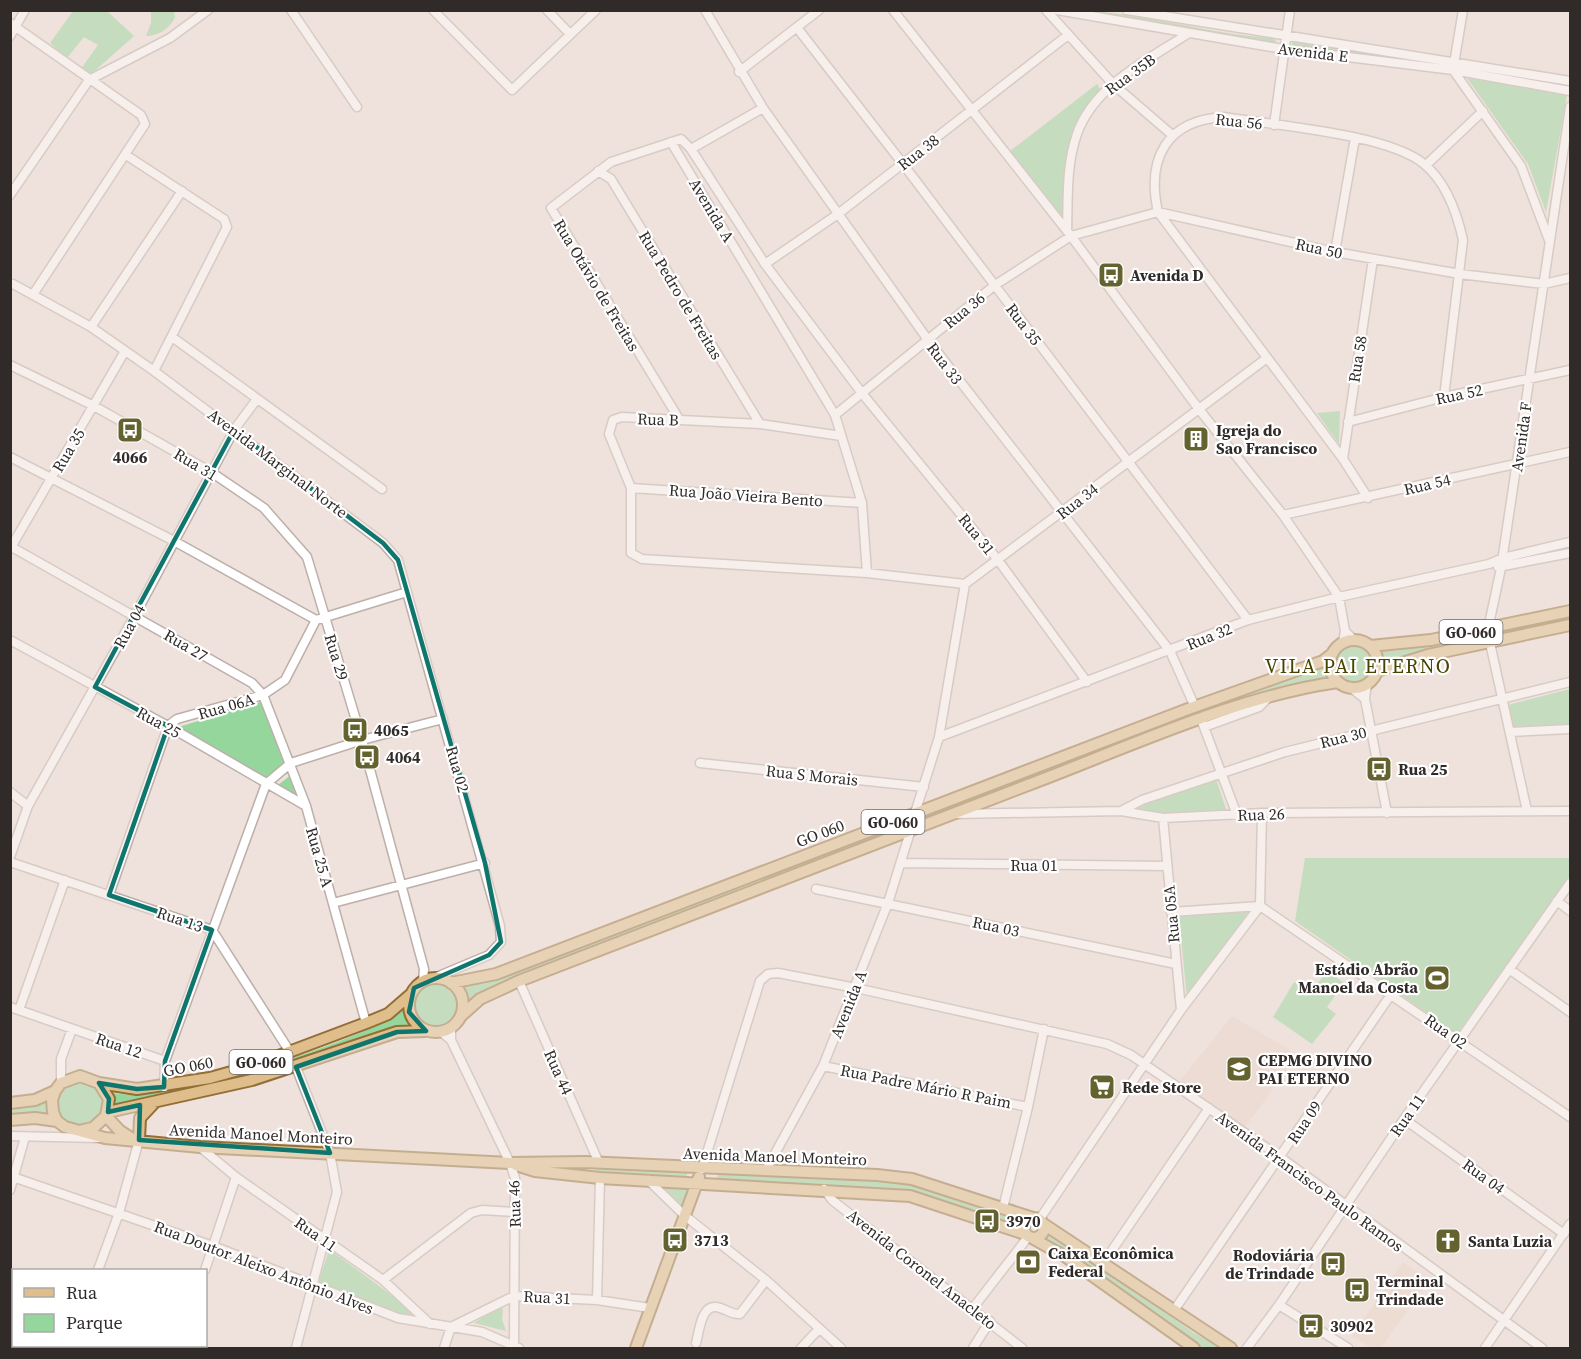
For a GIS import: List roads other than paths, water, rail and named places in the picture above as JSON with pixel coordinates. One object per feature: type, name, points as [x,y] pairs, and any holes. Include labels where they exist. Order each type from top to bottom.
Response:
[{"type":"main road","name":"GO-060","points":[[1332,654],[1348,638],[1370,646],[1431,640],[1570,611]]},
{"type":"main road","name":"GO-060","points":[[1377,671],[1402,661],[1570,626]]},
{"type":"main road","points":[[1332,654],[1330,669],[1338,682],[1350,687],[1367,684],[1377,671],[1377,657],[1370,646]]},
{"type":"main road","name":"GO 060","points":[[447,978],[496,974],[1195,707],[1323,661],[1332,654]]},
{"type":"main road","name":"GO 060","points":[[461,1016],[480,999],[519,981],[911,829],[1268,698],[1304,687],[1338,682]]},
{"type":"main road","name":"GO-060","points":[[410,995],[429,979],[447,978]]},
{"type":"main road","points":[[447,978],[459,991],[463,1000],[461,1016]]},
{"type":"main road","points":[[410,995],[409,1012],[413,1021],[426,1030]]},
{"type":"main road","name":"GO 060","points":[[99,1083],[137,1089],[164,1087],[210,1078],[290,1052],[388,1014],[410,995]]},
{"type":"main road","name":"GO-060","points":[[426,1030],[446,1030],[461,1016]]},
{"type":"main road","name":"GO 060","points":[[107,1114],[212,1091],[296,1067],[396,1032],[426,1030]]},
{"type":"main road","name":"GO-060","points":[[10,1103],[35,1100],[80,1076],[99,1083]]},
{"type":"main road","points":[[99,1083],[109,1099],[107,1114],[120,1131],[135,1139],[140,1118],[155,1102]]},
{"type":"main road","points":[[57,1121],[52,1100],[58,1087]]},
{"type":"main road","name":"GO-060","points":[[83,1130],[93,1128],[107,1114]]},
{"type":"main road","points":[[10,1120],[35,1118],[57,1121],[65,1127],[105,1137]]},
{"type":"main road","name":"Avenida Manoel Monteiro","points":[[105,1137],[200,1148],[510,1163],[585,1162],[912,1179],[1038,1220],[1231,1348]]},
{"type":"main road","points":[[585,1162],[585,1176]]},
{"type":"main road","name":"Avenida Manoel Monteiro","points":[[510,1163],[535,1171],[600,1178],[824,1189],[910,1196],[1028,1236],[1066,1257],[1194,1348]]},
{"type":"main road","points":[[636,1348],[702,1168]]},
{"type":"main road","points":[[1038,1220],[1042,1234],[1028,1236],[1024,1224],[1038,1220]]},
{"type":"street","points":[[10,36],[13,24],[25,10]]},
{"type":"street","points":[[10,195],[89,80],[170,38],[208,10]]},
{"type":"street","points":[[291,10],[357,107]]},
{"type":"street","points":[[433,10],[512,90],[596,10]]},
{"type":"street","points":[[547,10],[570,34]]},
{"type":"street","name":"Rua 33","points":[[705,10],[739,72],[763,108],[928,340],[1061,514],[1170,651],[1195,707]]},
{"type":"street","points":[[739,72],[798,29],[819,10]]},
{"type":"street","points":[[893,10],[970,111],[1069,234],[1198,408],[1283,515],[1339,597],[1348,638]]},
{"type":"street","points":[[1046,10],[1113,84],[1171,134],[1157,165],[1154,181],[1158,212],[1342,459],[1368,498]]},
{"type":"street","name":"Avenida E","points":[[1057,10],[1283,49],[1453,65],[1570,91]]},
{"type":"street","name":"Avenida E","points":[[1127,10],[1453,65],[1570,81]]},
{"type":"street","points":[[1274,125],[1290,10]]},
{"type":"street","points":[[1453,65],[1463,10]]},
{"type":"street","points":[[13,24],[145,119],[145,128],[34,293]]},
{"type":"street","name":"Rua 35","points":[[798,29],[1248,620]]},
{"type":"street","name":"Rua 35B","points":[[1069,234],[1069,175],[1077,133],[1096,101],[1113,84],[1189,33]]},
{"type":"street","name":"Rua 38","points":[[765,264],[838,214],[1068,34]]},
{"type":"street","name":"Avenida F","points":[[1453,65],[1521,166],[1550,243]]},
{"type":"street","name":"Avenida F","points":[[1488,629],[1503,558],[1550,243],[1567,170],[1570,107]]},
{"type":"street","points":[[671,142],[683,139],[691,149],[763,108]]},
{"type":"street","points":[[1426,165],[1484,111]]},
{"type":"street","name":"Rua 56","points":[[1171,134],[1186,124],[1204,118],[1224,117],[1391,146],[1426,165],[1447,194],[1457,216],[1463,240],[1444,397]]},
{"type":"street","points":[[1335,252],[1355,138]]},
{"type":"street","name":"Avenida A","points":[[671,142],[835,415],[862,503],[867,573]]},
{"type":"street","name":"Rua Otávio de Freitas","points":[[671,142],[614,160],[553,205],[552,211],[679,419]]},
{"type":"street","name":"Avenida A","points":[[691,149],[765,264],[861,392]]},
{"type":"street","points":[[126,155],[224,219],[227,227],[154,371]]},
{"type":"street","points":[[610,179],[614,160]]},
{"type":"street","name":"Rua Pedro de Freitas","points":[[598,171],[610,179],[760,424]]},
{"type":"street","points":[[91,327],[182,191]]},
{"type":"street","name":"Rua 50","points":[[1069,234],[1158,212],[1335,252],[1460,274],[1544,284],[1570,278]]},
{"type":"street","name":"Rua 36","points":[[835,415],[995,285],[1069,234]]},
{"type":"street","points":[[742,259],[756,250]]},
{"type":"street","name":"Rua 58","points":[[1342,459],[1373,259]]},
{"type":"street","name":"Avenida Marginal Norte","points":[[13,284],[34,293],[91,327],[154,371],[383,543],[398,560],[443,719]]},
{"type":"street","points":[[172,337],[382,489]]},
{"type":"street","name":"Rua 35","points":[[11,547],[124,351]]},
{"type":"street","name":"Rua 34","points":[[965,584],[1267,358]]},
{"type":"street","name":"Rua 31","points":[[10,364],[94,406],[211,471],[264,508],[307,557],[321,619]]},
{"type":"street","name":"Rua 52","points":[[1348,422],[1444,397],[1570,370]]},
{"type":"street","name":"Rua 31","points":[[861,392],[998,560],[1087,682]]},
{"type":"street","name":"Rua 04","points":[[10,857],[28,806],[135,615],[234,430],[257,399]]},
{"type":"street","name":"Rua B","points":[[841,436],[760,424],[622,417],[613,420],[609,434],[631,488],[631,553],[642,559],[867,573]]},
{"type":"street","name":"Rua 54","points":[[1283,515],[1570,452]]},
{"type":"street","name":"Rua 29","points":[[10,458],[321,619],[362,740],[424,969],[429,979]]},
{"type":"street","name":"Rua João Vieira Bento","points":[[631,488],[862,503]]},
{"type":"street","name":"Rua 32","points":[[939,737],[1248,620],[1339,597],[1489,564],[1503,558],[1570,542]]},
{"type":"street","name":"Rua 27","points":[[11,547],[252,683],[263,695]]},
{"type":"street","points":[[1489,564],[1501,568],[1570,553]]},
{"type":"street","points":[[867,573],[965,584],[939,737],[915,813]]},
{"type":"street","points":[[321,619],[407,592]]},
{"type":"street","name":"Rua 06A","points":[[168,726],[177,720],[263,695],[285,680],[321,619]]},
{"type":"street","name":"Rua 25","points":[[10,640],[168,726],[306,806]]},
{"type":"street","points":[[1490,643],[1527,811]]},
{"type":"street","name":"Rua 30","points":[[1121,811],[1142,800],[1222,772],[1371,730],[1570,682]]},
{"type":"street","points":[[1367,684],[1365,699],[1387,813]]},
{"type":"street","points":[[1350,687],[1365,699]]},
{"type":"street","name":"Rua 25 A","points":[[263,695],[306,806],[366,1023]]},
{"type":"street","points":[[164,1087],[165,1061],[266,784],[291,763],[362,740],[443,719]]},
{"type":"street","name":"Rua 02","points":[[443,719],[485,863],[500,926],[501,942],[489,955],[447,978]]},
{"type":"street","points":[[1202,723],[1238,815]]},
{"type":"street","points":[[109,896],[168,726]]},
{"type":"street","points":[[1510,732],[1570,729]]},
{"type":"street","name":"Rua S Morais","points":[[700,763],[924,788]]},
{"type":"street","points":[[10,792],[28,806]]},
{"type":"street","name":"Rua 26","points":[[952,814],[1121,811],[1163,818],[1262,813],[1570,811]]},
{"type":"street","points":[[1038,1220],[1181,1010],[1260,906],[1262,813]]},
{"type":"street","name":"Rua 05A","points":[[1163,818],[1181,1010]]},
{"type":"street","name":"Avenida A","points":[[765,1170],[823,1066],[888,903],[911,829]]},
{"type":"street","name":"Rua 13","points":[[10,862],[212,930],[290,1052]]},
{"type":"street","points":[[333,903],[485,863]]},
{"type":"street","name":"Rua 01","points":[[901,863],[1167,866]]},
{"type":"street","points":[[15,1009],[65,880]]},
{"type":"street","name":"Rua 11","points":[[1247,1348],[1570,883]]},
{"type":"street","name":"Rua 03","points":[[816,889],[1176,964]]},
{"type":"street","points":[[1557,901],[1570,911]]},
{"type":"street","points":[[1171,912],[1260,906]]},
{"type":"street","name":"Rua 02","points":[[1260,906],[1392,993],[1570,1117]]},
{"type":"street","points":[[1509,969],[1570,1012]]},
{"type":"street","points":[[702,1168],[760,981],[768,974],[778,973],[856,988]]},
{"type":"street","name":"Rua 44","points":[[519,981],[599,1163]]},
{"type":"street","name":"Avenida Francisco Paulo Ramos","points":[[856,988],[1107,1044],[1146,1063],[1280,1157],[1344,1206],[1542,1348]]},
{"type":"street","name":"Rua 09","points":[[1175,1309],[1392,993]]},
{"type":"street","name":"Rua 12","points":[[15,1009],[165,1061]]},
{"type":"street","points":[[58,1087],[60,1059],[72,1029]]},
{"type":"street","points":[[1003,1208],[1029,1107],[1044,1029]]},
{"type":"street","name":"Rua 46","points":[[446,1030],[510,1163],[515,1178],[516,1347]]},
{"type":"street","name":"Rua Padre Mário R Paim","points":[[823,1066],[1029,1107]]},
{"type":"street","points":[[296,1067],[330,1153],[337,1192],[296,1348]]},
{"type":"street","points":[[1104,1262],[1209,1108]]},
{"type":"street","name":"Rua 04","points":[[1404,1119],[1564,1234]]},
{"type":"street","name":"Avenida Manoel Monteiro","points":[[10,1136],[83,1139],[105,1137]]},
{"type":"street","points":[[10,1190],[25,1137]]},
{"type":"street","points":[[98,1269],[119,1213],[135,1139]]},
{"type":"street","name":"Rua 11","points":[[200,1148],[236,1178],[382,1280],[430,1324]]},
{"type":"street","name":"Rua Doutor Aleixo Antônio Alves","points":[[13,1177],[213,1246],[398,1318],[482,1332],[516,1347]]},
{"type":"street","points":[[205,1269],[236,1178]]},
{"type":"street","points":[[597,1300],[600,1178]]},
{"type":"street","points":[[647,1180],[684,1215],[766,1280],[841,1348]]},
{"type":"street","name":"Avenida Coronel Anacleto","points":[[824,1189],[832,1200],[1022,1348]]},
{"type":"street","points":[[382,1280],[471,1213],[482,1210],[516,1212]]},
{"type":"street","points":[[1485,1348],[1570,1224]]},
{"type":"street","points":[[973,1308],[1028,1236]]},
{"type":"street","points":[[696,1343],[708,1309],[716,1307],[740,1314],[766,1280]]},
{"type":"street","name":"Rua 31","points":[[451,1327],[514,1296],[597,1300],[650,1308]]},
{"type":"street","points":[[1279,1305],[1348,1348]]},
{"type":"street","points":[[973,1348],[990,1321]]},
{"type":"street","points":[[444,1348],[451,1327]]},
{"type":"street","points":[[801,1348],[819,1329]]},
{"type":"place","name":"Avenida D","points":[[1111,275]]},
{"type":"place","name":"4066","points":[[130,430]]},
{"type":"place","name":"Igreja do Sao Francisco","points":[[1196,439]]},
{"type":"place","name":"4065","points":[[355,730]]},
{"type":"place","name":"4064","points":[[367,757]]},
{"type":"place","name":"Rua 25","points":[[1379,769]]},
{"type":"place","name":"Estádio Abrão Manoel da Costa","points":[[1437,978]]},
{"type":"place","name":"CEPMG DIVINO PAI ETERNO","points":[[1239,1069]]},
{"type":"place","name":"Rede Store","points":[[1102,1087]]},
{"type":"place","name":"3970","points":[[987,1221]]},
{"type":"place","name":"3713","points":[[675,1240]]},
{"type":"place","name":"Santa Luzia","points":[[1448,1241]]},
{"type":"place","name":"Caixa Econômica Federal","points":[[1028,1262]]},
{"type":"place","name":"Rodoviária de Trindade","points":[[1333,1264]]},
{"type":"place","name":"Terminal Trindade","points":[[1357,1290]]},
{"type":"place","name":"30902","points":[[1311,1326]]},
{"type":"district","name":"VILA PAI ETERNO","points":[[1358,666]]}]
